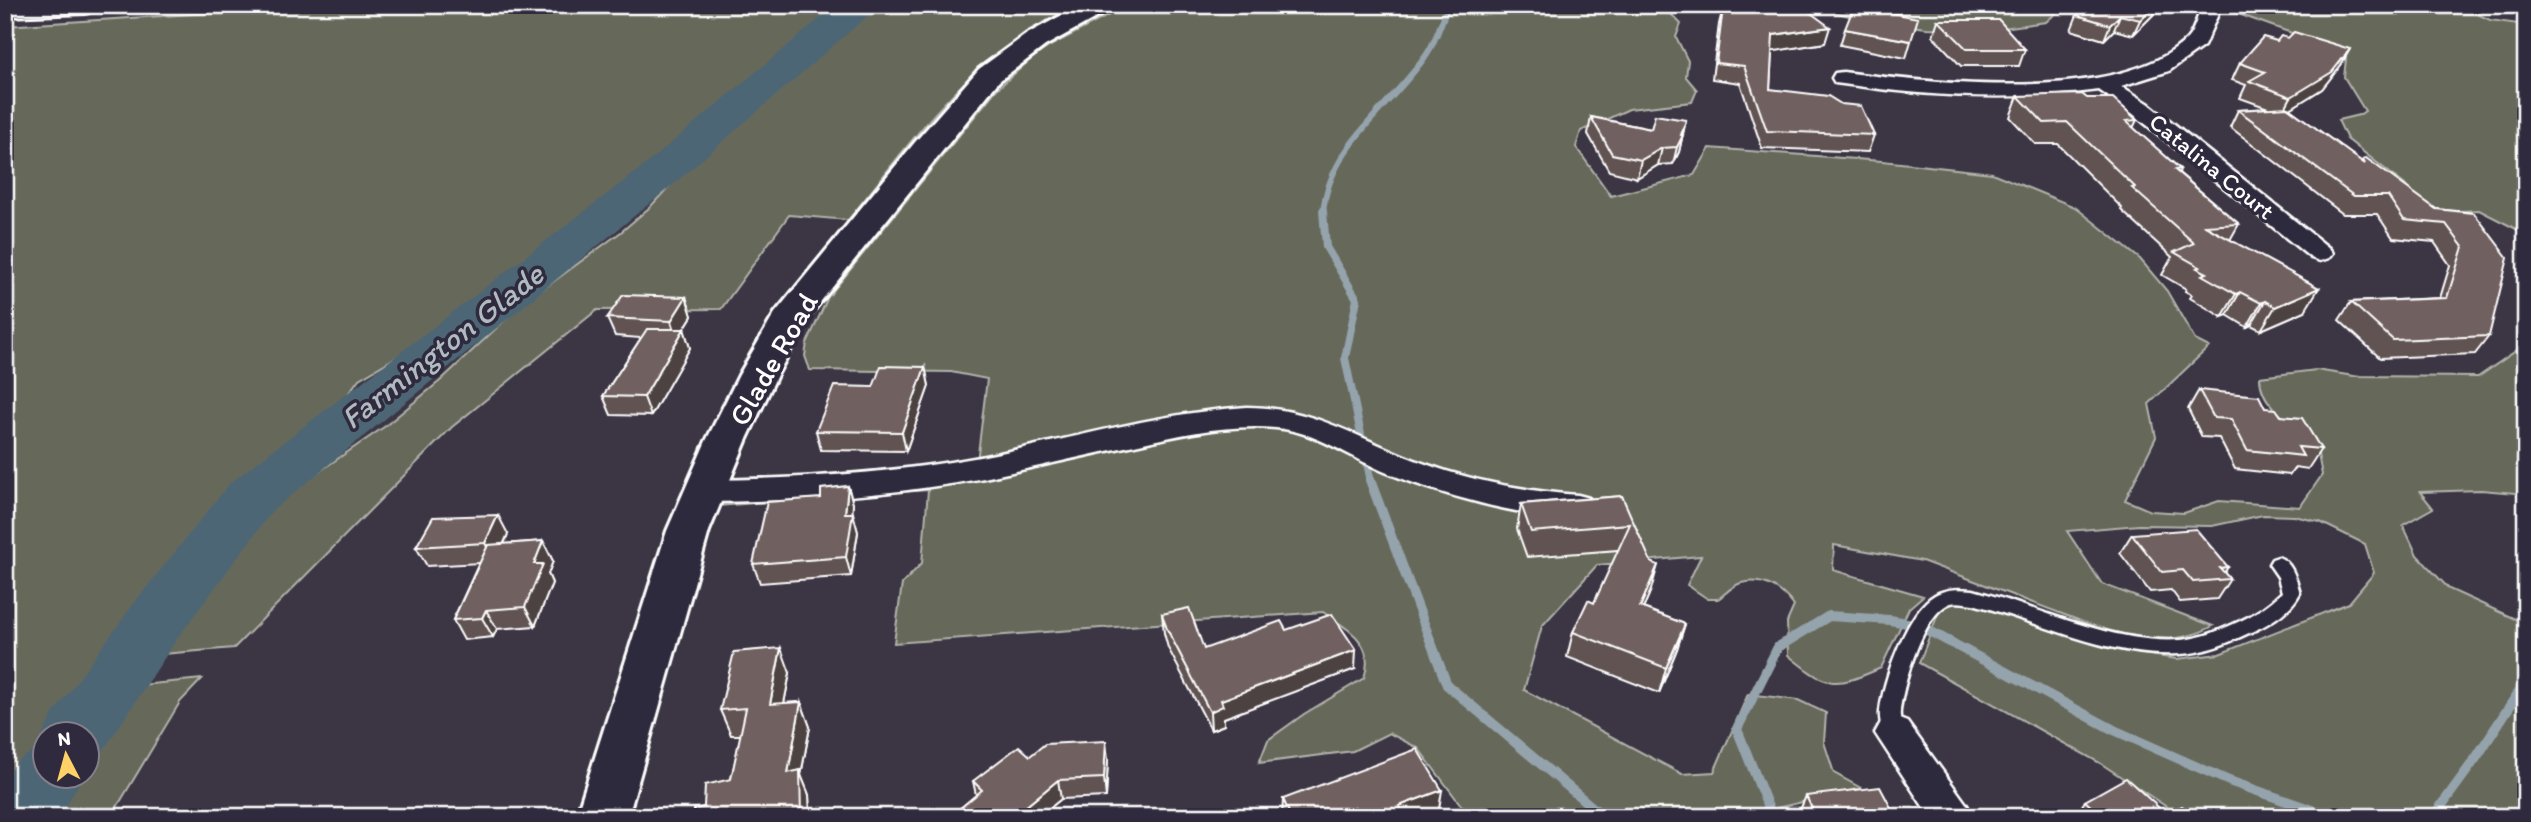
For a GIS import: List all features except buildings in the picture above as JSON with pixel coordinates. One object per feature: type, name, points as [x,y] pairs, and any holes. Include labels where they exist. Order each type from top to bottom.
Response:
[{"type":"street","points":[[5,8],[86,5]]},
{"type":"street","name":"Glade Road","points":[[602,817],[670,587],[704,491],[758,375],[793,313],[968,97],[1000,65],[1036,40],[1101,5]]},
{"type":"street","points":[[1843,78],[1908,88],[1986,92],[2048,90],[2103,83],[2143,73],[2183,55],[2202,38],[2210,20],[2212,5]]},
{"type":"street","name":"Catalina Court","points":[[2103,83],[2140,108],[2320,253]]},
{"type":"street","points":[[704,491],[771,491],[891,483],[1164,429],[1225,419],[1263,417],[1307,423],[1336,434],[1389,461],[1439,479],[1509,498],[1578,506]]},
{"type":"street","points":[[1894,733],[1953,817]]},
{"type":"lane","points":[[1894,733],[1889,715],[1901,671],[1914,635],[1927,612],[1940,600],[1959,595],[1973,597],[2132,643],[2160,649],[2188,648],[2217,642],[2283,604],[2291,593],[2286,575],[2278,564]]},
{"type":"green space","points":[[333,5],[847,5],[781,59],[609,210],[471,313],[359,379],[328,421],[231,504],[214,532],[143,621],[75,720],[32,720],[32,780],[5,816],[5,26]]},
{"type":"green space","points":[[867,5],[1082,5],[1018,39],[977,71],[937,111],[848,220],[789,215],[721,309],[597,310],[452,427],[234,648],[150,655],[178,611],[231,545],[292,490],[384,427],[440,381],[520,306],[621,232],[650,207],[716,136]]},
{"type":"green space","points":[[1128,5],[1674,5],[1665,8],[1681,24],[1676,37],[1688,61],[1686,77],[1697,90],[1692,102],[1629,109],[1581,131],[1576,147],[1611,196],[1694,175],[1710,148],[1882,161],[1992,173],[2075,207],[2140,259],[2167,291],[2195,340],[2209,347],[2149,404],[2156,437],[2125,500],[2151,511],[2184,513],[2219,501],[2300,507],[2322,475],[2315,439],[2279,414],[2261,388],[2260,377],[2316,370],[2354,376],[2478,377],[2526,344],[2526,494],[2481,490],[2420,492],[2433,508],[2403,525],[2417,555],[2449,589],[2526,624],[2526,817],[2182,817],[2100,763],[1919,663],[1938,614],[1946,605],[1962,600],[1999,609],[2123,651],[2177,659],[2219,654],[2349,603],[2374,573],[2365,544],[2320,522],[2294,516],[2263,515],[2212,526],[2139,525],[2067,531],[2102,584],[2213,626],[2199,633],[2169,638],[2139,637],[2094,626],[1922,561],[1834,545],[1833,570],[1923,596],[1909,608],[1881,668],[1841,682],[1822,679],[1788,655],[1787,622],[1794,606],[1784,594],[1771,586],[1757,582],[1741,583],[1718,599],[1708,599],[1687,585],[1701,556],[1597,565],[1542,626],[1524,690],[1682,774],[1714,772],[1748,694],[1798,700],[1826,713],[1824,742],[1834,773],[1861,788],[1777,808],[1780,817],[1470,817],[1418,748],[1389,733],[1353,751],[1259,763],[1268,740],[1304,714],[1364,678],[1367,666],[1363,646],[1350,631],[1323,612],[894,643],[902,584],[922,563],[928,490],[716,506],[727,484],[785,485],[977,462],[987,379],[951,372],[810,370],[805,356],[807,343],[828,297],[996,90],[1050,46]]},
{"type":"green space","points":[[1806,5],[2065,5],[2046,22],[1989,30],[1926,28],[1861,19]]},
{"type":"green space","points":[[2230,5],[2459,5],[2490,20],[2526,25],[2526,234],[2479,210],[2426,213],[2405,185],[2347,139],[2338,120],[2365,111],[2344,77],[2346,59],[2342,51],[2230,11]]},
{"type":"green space","points":[[202,679],[180,702],[111,817],[43,817],[63,790],[102,790],[102,733],[131,686]]},
{"type":"waterway","name":"Farmington Glade","points":[[87,720],[157,619],[251,497],[660,174],[858,5]]},
{"type":"waterway","points":[[1323,212],[1328,189],[1349,147],[1427,54],[1449,5]]},
{"type":"waterway","points":[[1323,212],[1326,247],[1357,299],[1345,358],[1371,482]]},
{"type":"waterway","points":[[1370,480],[1447,685],[1604,817]]},
{"type":"waterway","points":[[1772,817],[1737,729],[1778,647],[1829,616],[1890,620],[1918,625],[2114,730],[2229,781],[2332,817]]},
{"type":"waterway","points":[[2433,817],[2476,758],[2526,681]]},
{"type":"waterway","name":"Farmington Glade","points":[[20,817],[38,790]]}]
